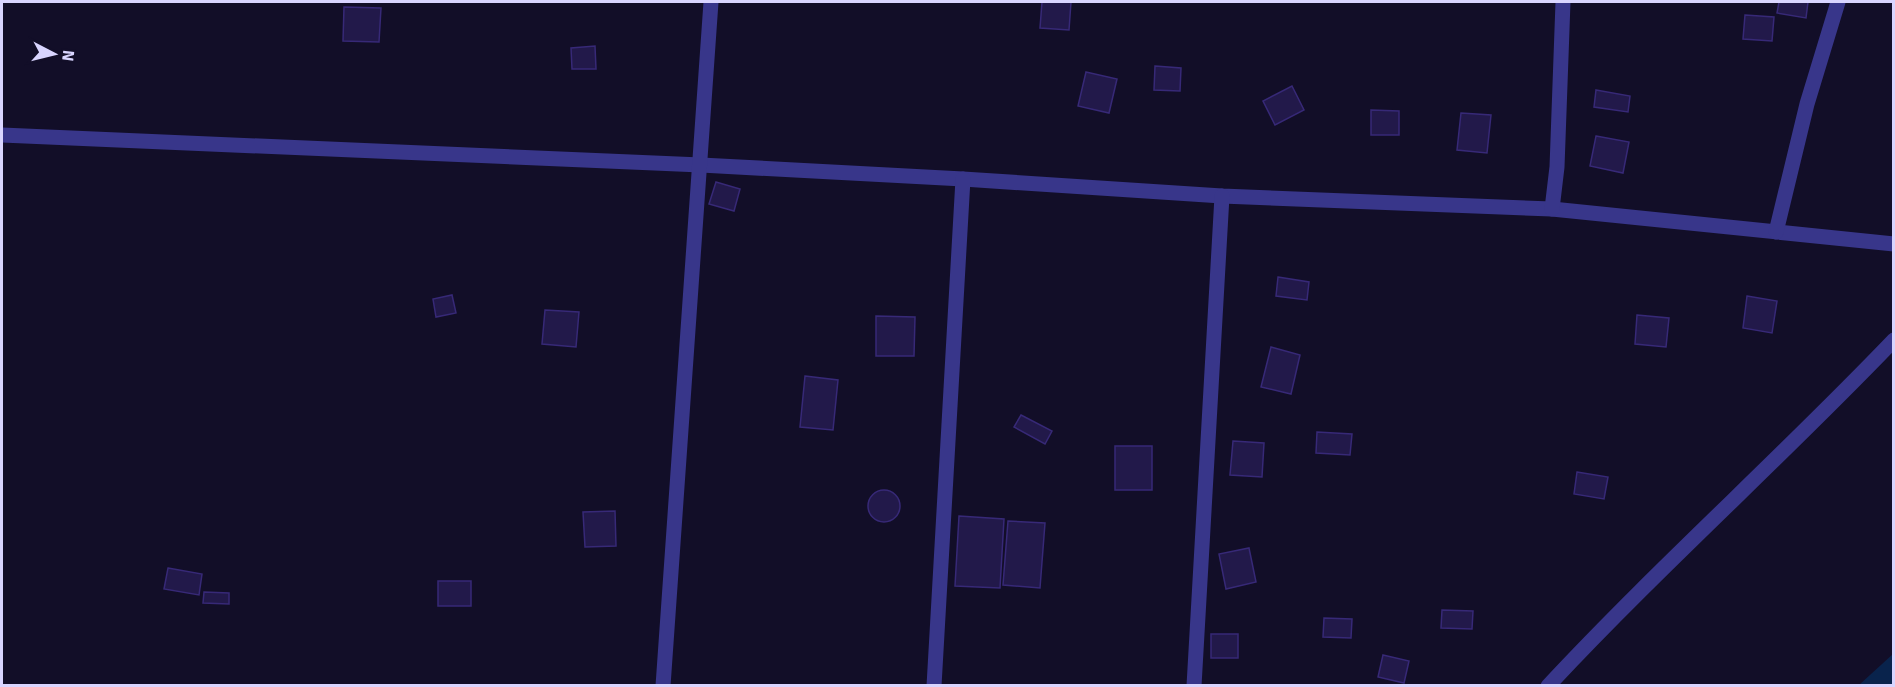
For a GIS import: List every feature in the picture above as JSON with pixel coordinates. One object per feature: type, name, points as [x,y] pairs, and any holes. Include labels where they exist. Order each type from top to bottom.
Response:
[{"type":"street","points":[[663,686],[711,2]]},
{"type":"street","points":[[1552,209],[1557,167],[1563,2]]},
{"type":"street","points":[[1776,232],[1807,104],[1839,2]]},
{"type":"street","points":[[2,135],[701,165],[1222,196],[1552,209],[1893,244]]},
{"type":"street","points":[[934,686],[963,179]]},
{"type":"street","points":[[1194,686],[1222,196]]},
{"type":"street","points":[[1548,686],[1615,614],[1841,395],[1893,340]]},
{"type":"water","points":[[1893,654],[1893,685],[1859,685]]},
{"type":"building","points":[[1042,2],[1071,2],[1069,30],[1040,28]]},
{"type":"building","points":[[1779,2],[1808,2],[1806,18],[1777,13]]},
{"type":"building","points":[[344,7],[381,8],[379,42],[343,41]]},
{"type":"building","points":[[1745,15],[1774,17],[1772,41],[1743,39]]},
{"type":"building","points":[[595,46],[596,69],[572,69],[571,48]]},
{"type":"building","points":[[1155,66],[1181,68],[1180,91],[1154,90]]},
{"type":"building","points":[[1086,72],[1117,79],[1109,113],[1078,106]]},
{"type":"building","points":[[1292,86],[1304,110],[1275,125],[1263,101]]},
{"type":"building","points":[[1596,90],[1630,96],[1628,112],[1594,107]]},
{"type":"building","points":[[1371,110],[1399,111],[1399,135],[1371,135]]},
{"type":"building","points":[[1461,113],[1491,115],[1487,153],[1457,150]]},
{"type":"building","points":[[1596,136],[1629,142],[1623,173],[1590,166]]},
{"type":"building","points":[[716,182],[740,189],[734,211],[709,204]]},
{"type":"building","points":[[1278,277],[1309,282],[1307,300],[1276,296]]},
{"type":"building","points":[[452,295],[456,313],[436,317],[433,299]]},
{"type":"building","points":[[1747,296],[1777,301],[1772,333],[1743,328]]},
{"type":"building","points":[[545,310],[579,312],[576,347],[542,344]]},
{"type":"building","points":[[1637,315],[1669,318],[1666,347],[1635,344]]},
{"type":"building","points":[[876,316],[915,317],[914,356],[876,356]]},
{"type":"building","points":[[1271,347],[1300,355],[1291,394],[1261,387]]},
{"type":"building","points":[[805,376],[838,380],[833,430],[800,427]]},
{"type":"building","points":[[1021,415],[1052,431],[1045,444],[1014,427]]},
{"type":"building","points":[[1317,432],[1352,434],[1350,455],[1316,453]]},
{"type":"building","points":[[1233,441],[1264,443],[1262,477],[1230,475]]},
{"type":"building","points":[[1115,446],[1152,446],[1152,490],[1115,490]]},
{"type":"building","points":[[1577,472],[1608,477],[1604,499],[1574,494]]},
{"type":"building","points":[[884,490],[895,495],[900,506],[895,517],[884,522],[873,517],[868,506],[873,495]]},
{"type":"building","points":[[615,511],[616,546],[585,547],[583,512]]},
{"type":"building","points":[[959,516],[1004,519],[1000,588],[955,586]]},
{"type":"building","points":[[1008,521],[1045,523],[1040,588],[1003,585]]},
{"type":"building","points":[[1249,548],[1256,582],[1226,589],[1219,554]]},
{"type":"building","points":[[168,568],[202,574],[199,595],[164,589]]},
{"type":"building","points":[[438,581],[471,581],[471,606],[438,606]]},
{"type":"building","points":[[204,592],[229,593],[229,604],[203,603]]},
{"type":"building","points":[[1442,610],[1473,611],[1472,629],[1441,628]]},
{"type":"building","points":[[1324,618],[1352,619],[1351,638],[1323,637]]},
{"type":"building","points":[[1211,634],[1238,634],[1238,658],[1211,658]]},
{"type":"building","points":[[1383,655],[1409,661],[1404,683],[1378,677]]}]
